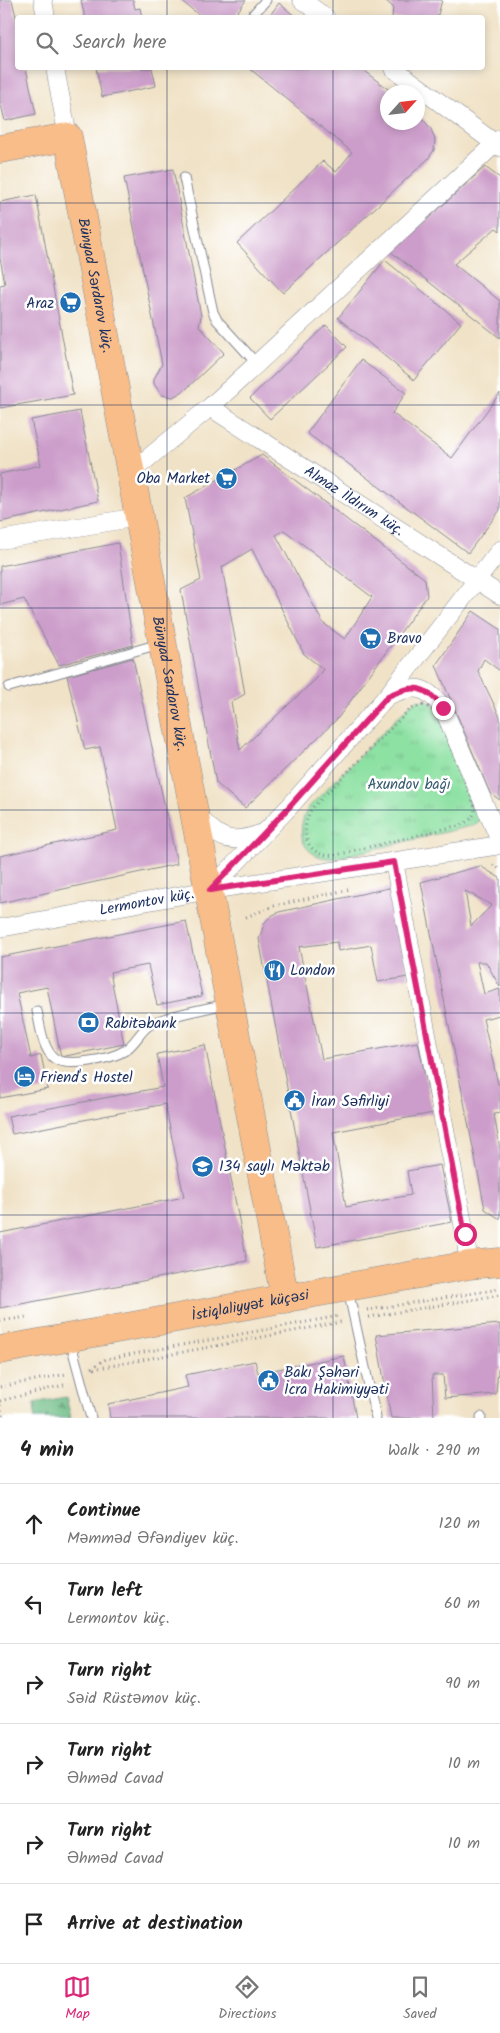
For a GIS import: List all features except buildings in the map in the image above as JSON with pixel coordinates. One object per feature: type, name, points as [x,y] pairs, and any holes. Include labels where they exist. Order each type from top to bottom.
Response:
[{"type":"main road","points":[[0,149],[68,137]]},
{"type":"main road","name":"Bünyad Sərdarov küç.","points":[[68,137],[285,1299]]},
{"type":"main road","name":"İstiqlaliyyət küçəsi","points":[[0,1350],[469,1265],[500,1262]]},
{"type":"street","points":[[43,0],[46,15]]},
{"type":"street","points":[[302,0],[322,15]]},
{"type":"street","name":"Bünyad Sərdarov küç.","points":[[55,70],[68,137]]},
{"type":"street","points":[[130,473],[210,407],[498,143],[396,70]]},
{"type":"street","name":"Almaz İldırım küç.","points":[[210,407],[500,595]]},
{"type":"street","points":[[0,540],[138,517]]},
{"type":"street","points":[[210,890],[388,696],[500,550]]},
{"type":"street","points":[[388,696],[404,689],[414,688],[425,690],[434,696],[443,708],[500,840]]},
{"type":"street","points":[[193,811],[218,836],[233,841],[247,839],[267,830]]},
{"type":"street","name":"Lermontov küç.","points":[[0,928],[210,890],[500,845]]},
{"type":"street","points":[[394,862],[464,1224],[469,1265]]},
{"type":"lane","points":[[253,15],[266,0]]},
{"type":"lane","points":[[184,178],[213,312],[217,320],[257,364]]},
{"type":"lane","points":[[9,687],[162,643]]},
{"type":"lane","points":[[37,1011],[48,1050],[54,1058],[68,1063],[108,1058],[124,1051],[138,1039],[148,1025],[231,1003]]},
{"type":"lane","points":[[348,1287],[376,1418]]},
{"type":"lane","points":[[70,1338],[90,1418]]},
{"type":"path","points":[[423,705],[431,708],[437,715],[474,804],[475,812],[472,819],[460,825],[329,856],[315,852],[310,846],[305,822],[312,807],[409,710],[423,705]]},
{"type":"path","points":[[0,1387],[78,1374],[106,1359],[500,1289]]},
{"type":"path","points":[[90,1369],[354,1316],[500,1295]]},
{"type":"path","points":[[0,1321],[28,1317]]},
{"type":"path","points":[[0,1401],[67,1384],[78,1374]]},
{"type":"path","points":[[0,1405],[2,1418]]},
{"type":"green space","name":"Axundov bağı","points":[[426,700],[434,704],[481,817],[477,823],[336,858],[325,858],[309,850],[304,843],[302,826],[304,816],[309,807],[408,707],[416,701]]},
{"type":"green space","points":[[66,1397],[71,1418],[34,1418],[34,1403]]},
{"type":"place","name":"Araz","points":[[70,303]]},
{"type":"place","name":"Oba Market","points":[[226,478]]},
{"type":"place","name":"Bravo","points":[[371,638]]},
{"type":"place","name":"London","points":[[274,970]]},
{"type":"place","name":"Rabitəbank","points":[[89,1023]]},
{"type":"place","name":"Friend's Hostel","points":[[24,1077]]},
{"type":"place","name":"İran Səfirliyi","points":[[295,1101]]},
{"type":"place","name":"134 saylı Məktəb","points":[[203,1166]]},
{"type":"place","name":"Bakı Şəhəri İcra Hakimiyyəti","points":[[268,1381]]},
{"type":"route","points":[[443,708],[434,696],[425,690],[404,689],[388,696],[290,806],[210,890],[394,862],[465,1234]]}]
